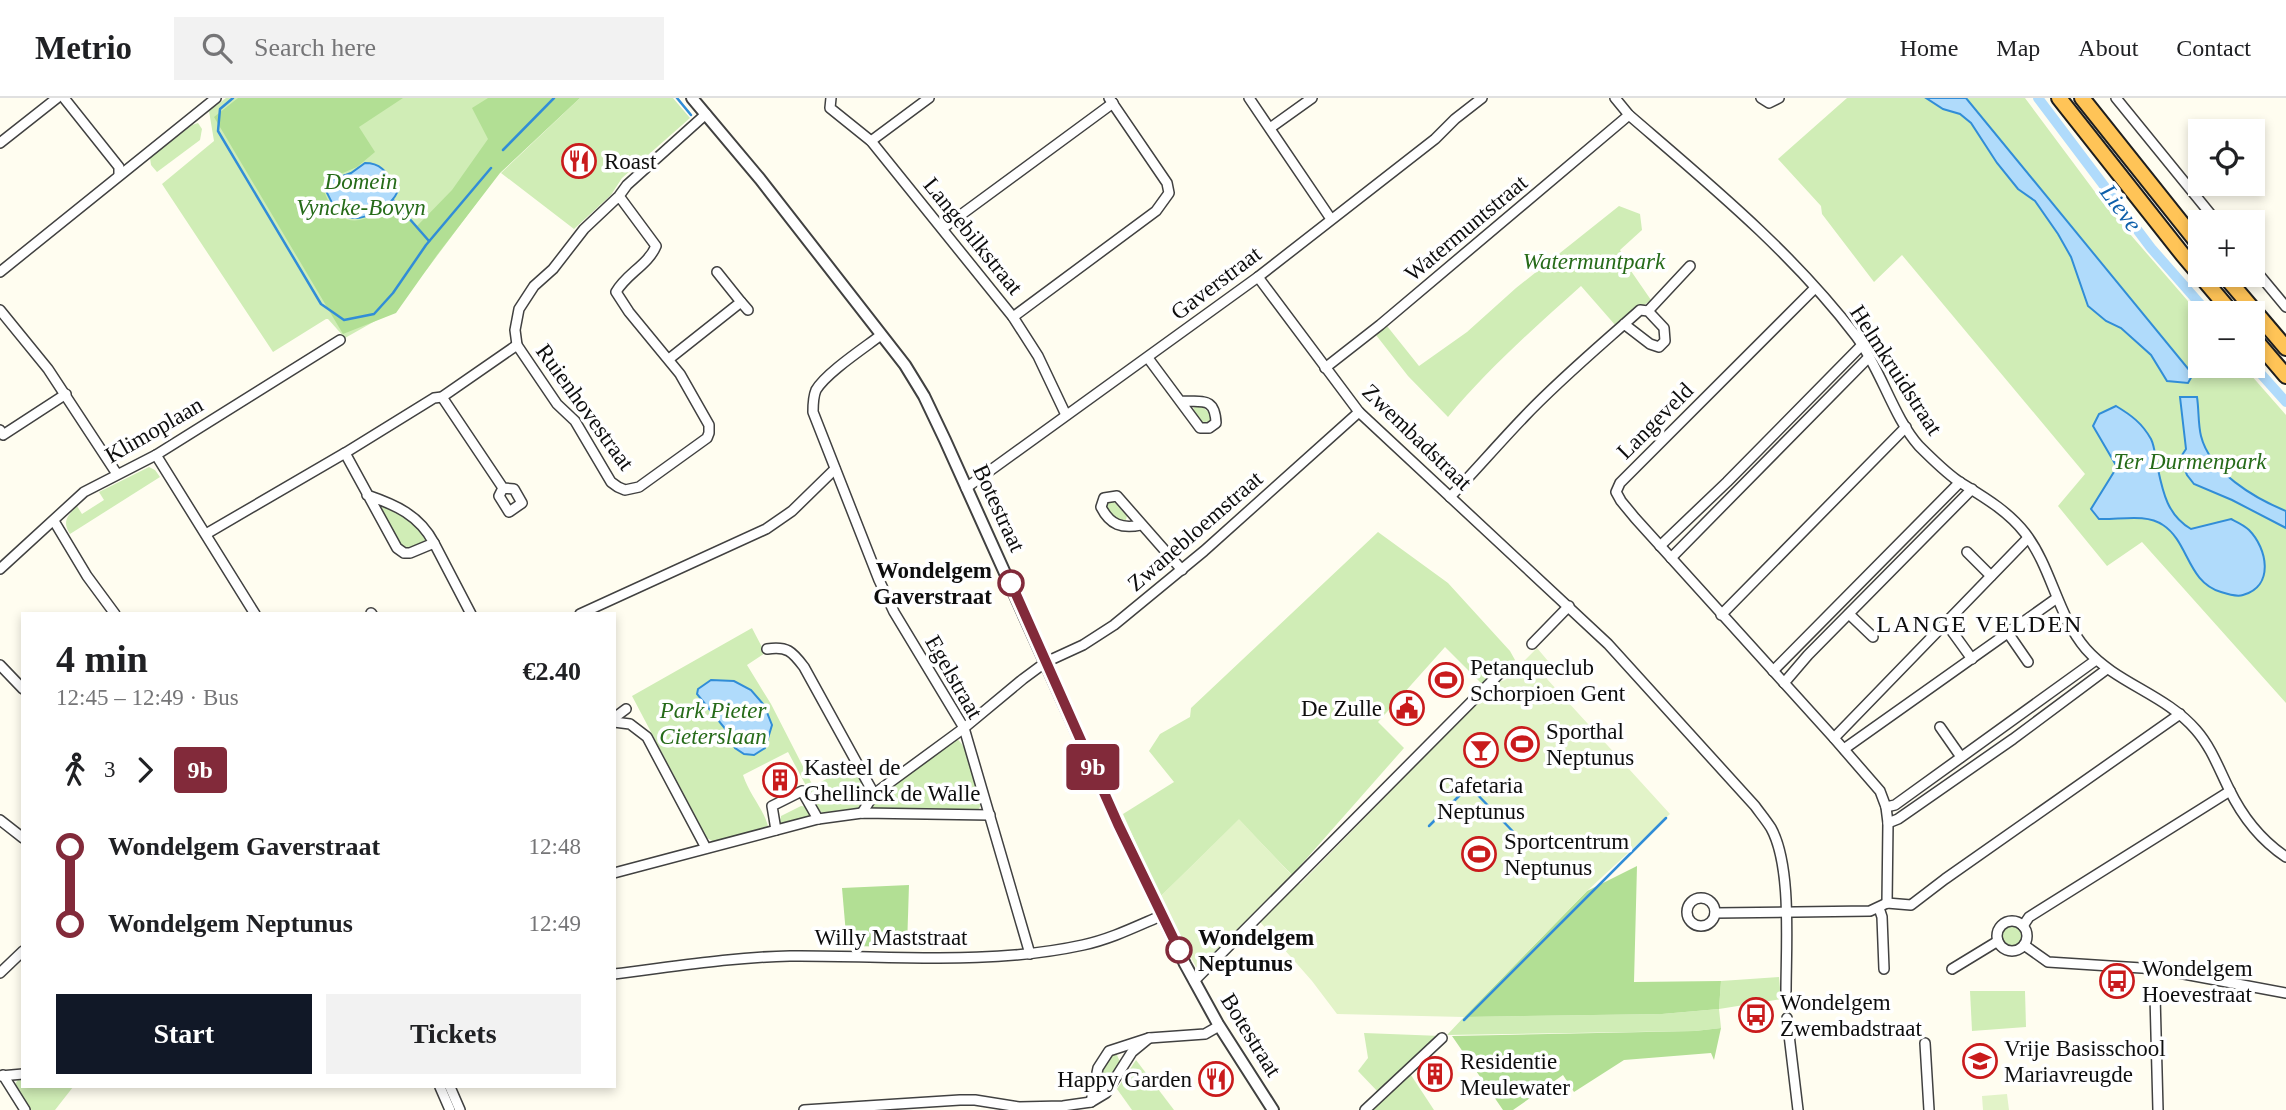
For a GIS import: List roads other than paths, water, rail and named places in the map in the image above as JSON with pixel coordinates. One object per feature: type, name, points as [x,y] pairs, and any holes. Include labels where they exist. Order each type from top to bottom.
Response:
[{"type":"highway","points":[[2059,98],[2182,255],[2222,301]]},
{"type":"highway","points":[[2082,98],[2188,231]]},
{"type":"highway","points":[[2234,287],[2286,348]]},
{"type":"highway","points":[[2265,352],[2286,376]]},
{"type":"street","points":[[0,143],[57,98]]},
{"type":"street","points":[[64,98],[119,167],[119,175]]},
{"type":"street","points":[[0,272],[204,102],[216,98]]},
{"type":"street","name":"Botestraat","points":[[692,98],[905,365],[924,396],[1118,824],[1194,981],[1219,1026],[1273,1110]]},
{"type":"street","name":"Langebilkstraat","points":[[831,98],[830,108],[871,141],[1013,317],[1038,356],[1066,415]]},
{"type":"street","points":[[871,141],[929,98]]},
{"type":"street","points":[[1249,98],[1331,219]]},
{"type":"street","points":[[1270,128],[1311,98]]},
{"type":"street","name":"Gaverstraat","points":[[966,488],[1258,277],[1435,139],[1482,98]]},
{"type":"street","name":"Helmkruidstraat","points":[[1615,98],[1629,115],[1739,210],[1815,288],[1869,357],[1906,427],[1920,446],[1960,482],[2007,514],[2028,538],[2049,576],[2073,630],[2096,660],[2165,702],[2197,731],[2256,831],[2272,848],[2286,857]]},
{"type":"street","points":[[1761,98],[1769,103],[1774,103],[1779,98]]},
{"type":"street","points":[[2116,98],[2207,210]]},
{"type":"street","points":[[943,228],[1111,101],[1167,183],[1169,193],[1156,211],[1013,317]]},
{"type":"street","name":"Ruienhovestraat","points":[[619,196],[656,246],[652,255],[622,281],[616,292],[669,359],[704,417],[709,433],[639,487],[625,489],[611,482],[575,421],[558,404],[517,345],[514,330],[519,309],[534,286],[553,269],[584,229],[627,185],[706,114]]},
{"type":"street","name":"Watermuntstraat","points":[[1325,368],[1380,325],[1629,115]]},
{"type":"street","points":[[1648,311],[1690,266]]},
{"type":"street","points":[[717,272],[748,310]]},
{"type":"street","name":"Zwembadstraat","points":[[1258,277],[1359,412],[1608,644],[1755,806],[1771,828],[1782,865],[1786,991]]},
{"type":"street","points":[[2265,282],[2286,307]]},
{"type":"street","name":"Langeveld","points":[[1815,288],[1617,487],[1621,501],[1834,738]]},
{"type":"street","points":[[669,359],[741,302]]},
{"type":"street","points":[[0,310],[66,394],[117,474]]},
{"type":"street","points":[[1450,497],[1524,417],[1624,324],[1640,310],[1648,311],[1664,328],[1664,341],[1658,346],[1650,344],[1624,324]]},
{"type":"street","name":"Egelstraat","points":[[881,335],[817,388],[813,412],[878,580],[894,612],[964,728],[1030,954]]},
{"type":"street","name":"Klimoplaan","points":[[0,569],[84,492],[156,455],[340,340]]},
{"type":"street","points":[[206,534],[434,398],[442,397],[517,345]]},
{"type":"street","points":[[1660,546],[1727,482],[1861,345]]},
{"type":"street","points":[[1671,558],[1869,357]]},
{"type":"street","points":[[1148,358],[1181,401]]},
{"type":"street","points":[[1,434],[66,394]]},
{"type":"street","points":[[442,397],[503,488]]},
{"type":"street","name":"Zwanebloemstraat","points":[[874,794],[964,728],[1046,662],[1083,645],[1114,625],[1182,570],[1359,412]]},
{"type":"street","points":[[1721,615],[1906,427]]},
{"type":"street","points":[[345,453],[397,548],[404,553],[410,553],[434,543]]},
{"type":"street","points":[[156,455],[254,612]]},
{"type":"street","points":[[584,612],[766,529],[792,511],[835,469]]},
{"type":"street","points":[[1773,671],[1960,482]]},
{"type":"street","points":[[1784,683],[1972,489]]},
{"type":"street","points":[[367,495],[408,512],[428,532],[470,612]]},
{"type":"street","points":[[1141,526],[1117,526],[1106,517],[1101,507],[1104,498],[1117,496],[1182,570]]},
{"type":"street","points":[[54,522],[114,612]]},
{"type":"street","points":[[1884,969],[1882,917],[1888,823],[1886,807],[1880,791],[1834,738],[2028,538]]},
{"type":"street","points":[[1967,552],[1991,576]]},
{"type":"street","points":[[1844,749],[2057,598]]},
{"type":"street","points":[[1532,644],[1569,606]]},
{"type":"street","points":[[1849,614],[1873,637]]},
{"type":"street","points":[[1946,624],[1972,659]]},
{"type":"street","points":[[2008,633],[2028,662]]},
{"type":"street","points":[[767,649],[781,647],[794,654],[804,667],[874,794],[862,813]]},
{"type":"street","points":[[1886,807],[1895,805],[2096,660]]},
{"type":"street","points":[[0,665],[21,687]]},
{"type":"street","name":"Botestraat","points":[[1194,981],[1505,668]]},
{"type":"street","points":[[1888,823],[1898,819],[2013,739],[2107,669]]},
{"type":"street","points":[[616,718],[626,709]]},
{"type":"street","points":[[1715,913],[1870,911],[1883,906],[1911,905],[2180,714]]},
{"type":"street","points":[[616,720],[630,724],[647,737],[706,848]]},
{"type":"street","points":[[2013,739],[2014,720]]},
{"type":"street","points":[[1940,727],[1961,757]]},
{"type":"street","points":[[776,830],[772,806],[802,791],[818,819]]},
{"type":"street","points":[[2023,926],[2029,917],[2230,791]]},
{"type":"street","points":[[616,872],[818,819],[862,813],[990,815]]},
{"type":"street","points":[[0,820],[21,836]]},
{"type":"street","name":"Willy Maststraat","points":[[616,974],[786,956],[977,957],[1030,954],[1094,942],[1163,915]]},
{"type":"street","points":[[2016,922],[2023,926],[2027,936],[2024,945],[2017,950],[2002,948],[1998,941],[1998,932],[2005,923],[2016,922]]},
{"type":"street","points":[[1952,969],[1998,941]]},
{"type":"street","points":[[2024,945],[2048,962],[2157,969],[2286,993]]},
{"type":"street","points":[[0,973],[21,953]]},
{"type":"street","points":[[2155,995],[2158,1110]]},
{"type":"street","points":[[1787,1018],[1797,1110]]},
{"type":"street","points":[[1091,1102],[1098,1068],[1106,1054],[1117,1047],[1149,1038],[1205,1034],[1219,1026]]},
{"type":"street","points":[[804,1110],[960,1105],[975,1100],[1019,1107],[1091,1102],[1106,1093],[1132,1052],[1149,1038]]},
{"type":"street","points":[[1365,1110],[1442,1038]]},
{"type":"street","points":[[1925,1043],[1930,1110]]},
{"type":"street","points":[[21,1074],[2,1076],[25,1110]]},
{"type":"street","points":[[440,1088],[450,1110]]},
{"type":"street","points":[[450,1088],[460,1110]]},
{"type":"water","points":[[1926,98],[1966,98],[2188,369],[2188,378],[2191,378],[2188,383],[2167,381],[2151,355],[2121,328],[2106,321],[2088,306],[2071,257],[2035,201],[2018,189],[1971,123],[1960,114],[1943,109]]},
{"type":"water","points":[[365,163],[381,168],[398,190],[390,202],[376,212],[359,218],[345,216],[333,204],[325,189],[326,182],[351,173]]},
{"type":"water","points":[[2180,397],[2197,397],[2201,436],[2214,461],[2247,491],[2286,511],[2286,528],[2194,484],[2180,458],[2186,449]]},
{"type":"water","points":[[2116,406],[2136,420],[2151,439],[2166,499],[2182,523],[2191,529],[2231,519],[2247,528],[2255,538],[2265,566],[2260,584],[2253,590],[2243,595],[2235,595],[2210,587],[2201,580],[2172,532],[2156,521],[2141,518],[2099,519],[2091,509],[2117,467],[2093,426],[2099,414]]},
{"type":"water","points":[[711,680],[734,681],[751,690],[764,705],[772,725],[765,748],[754,755],[744,754],[735,748],[727,731],[697,694],[698,689]]},
{"type":"waterway","points":[[233,98],[220,109],[218,131],[321,304],[344,320],[374,314],[393,293],[426,245],[491,168]]},
{"type":"waterway","points":[[503,150],[554,98]]},
{"type":"waterway","points":[[677,98],[691,115]]},
{"type":"waterway","name":"Lieve","points":[[2038,98],[2151,248],[2197,301]]},
{"type":"waterway","points":[[393,200],[429,241]]},
{"type":"waterway","name":"Lieve","points":[[2265,378],[2286,402]]},
{"type":"waterway","points":[[1429,826],[1464,791],[1472,789],[1523,842]]},
{"type":"waterway","points":[[1464,1020],[1666,818]]},
{"type":"place","name":"Roast","points":[[579,161]]},
{"type":"place","name":"Wondelgem Gaverstraat","points":[[1011,583]]},
{"type":"place","name":"Petanqueclub Schorpioen Gent","points":[[1446,680]]},
{"type":"place","name":"De Zulle","points":[[1407,708]]},
{"type":"place","name":"Sporthal Neptunus","points":[[1522,744]]},
{"type":"place","name":"Cafetaria Neptunus","points":[[1481,750]]},
{"type":"place","name":"Kasteel de Ghellinck de Walle","points":[[780,780]]},
{"type":"place","name":"Sportcentrum Neptunus","points":[[1479,854]]},
{"type":"place","name":"Wondelgem Neptunus","points":[[1179,950]]},
{"type":"place","name":"Wondelgem Hoevestraat","points":[[2117,981]]},
{"type":"place","name":"Wondelgem Zwembadstraat","points":[[1756,1015]]},
{"type":"place","name":"Vrije Basisschool Mariavreugde","points":[[1980,1061]]},
{"type":"place","name":"Residentie Meulewater","points":[[1435,1074]]},
{"type":"place","name":"Happy Garden","points":[[1216,1079]]},
{"type":"district","name":"LANGE VELDEN","points":[[1980,624]]},
{"type":"park label","name":"Domein Vyncke-Bovyn","points":[[361,194]]},
{"type":"park label","name":"Watermuntpark","points":[[1594,261]]},
{"type":"park label","name":"Ter Durmenpark","points":[[2190,461]]},
{"type":"park label","name":"Park Pieter Cieterslaan","points":[[713,723]]}]
